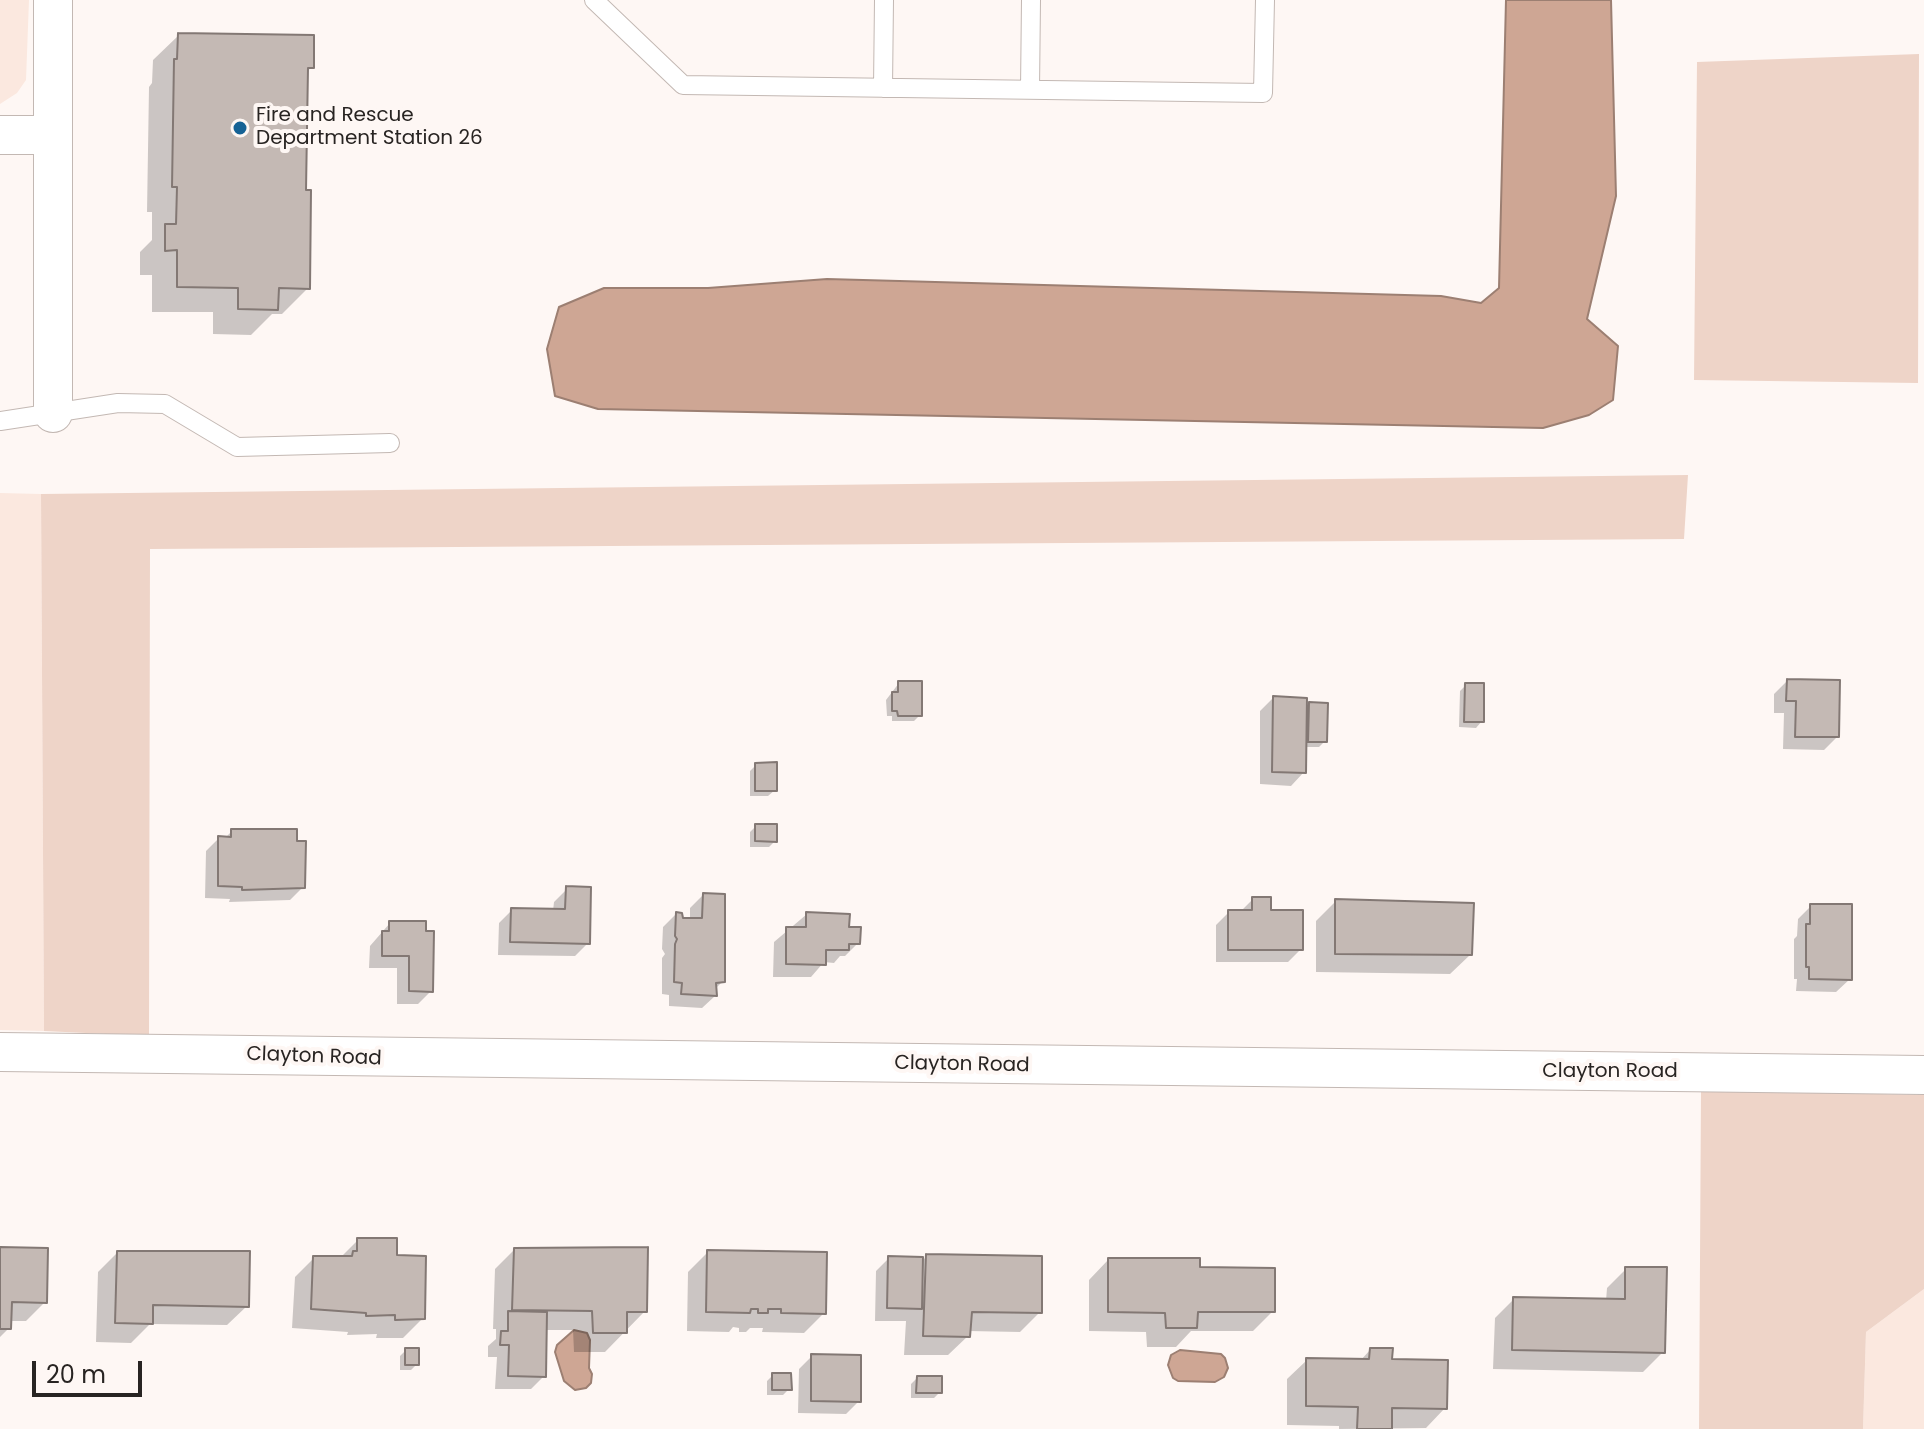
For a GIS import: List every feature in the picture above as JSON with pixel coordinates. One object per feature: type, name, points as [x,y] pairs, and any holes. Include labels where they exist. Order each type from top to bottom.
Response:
[{"type":"street","points":[[53,0],[53,413]]},
{"type":"street","points":[[0,135],[52,135]]},
{"type":"street","name":"Clayton Road","points":[[0,1052],[1924,1075]]},
{"type":"lane","points":[[594,0],[683,85],[1263,93],[1265,0]]},
{"type":"lane","points":[[883,88],[884,0]]},
{"type":"lane","points":[[1030,90],[1031,0]]},
{"type":"lane","points":[[0,421],[118,403],[165,404],[237,447],[390,443]]},
{"type":"shaded area","points":[[0,0],[29,0],[26,80],[17,93],[0,104]]},
{"type":"shaded area","points":[[1506,0],[1611,0],[1616,196],[1587,319],[1618,346],[1613,400],[1589,415],[1543,428],[598,409],[555,396],[547,349],[559,307],[604,288],[708,288],[827,279],[1441,296],[1481,303],[1499,288]]},
{"type":"shaded area","points":[[1919,54],[1918,383],[1694,380],[1697,62]]},
{"type":"shaded area","points":[[1688,475],[1684,539],[150,549],[149,1036],[44,1031],[41,494]]},
{"type":"shaded area","points":[[0,493],[41,494],[44,1031],[0,1030]]},
{"type":"shaded area","points":[[1701,1090],[1924,1095],[1924,1289],[1866,1332],[1863,1429],[1699,1429]]},
{"type":"shaded area","points":[[1924,1289],[1924,1429],[1863,1429],[1866,1332]]},
{"type":"shaded area","points":[[574,1330],[587,1333],[590,1340],[589,1368],[592,1374],[591,1383],[586,1388],[575,1390],[564,1381],[555,1352],[557,1345]]},
{"type":"shaded area","points":[[1180,1350],[1221,1354],[1228,1368],[1224,1377],[1215,1382],[1178,1381],[1173,1378],[1168,1365],[1171,1355]]},
{"type":"building","name":"Fire and Rescue Department Station 26","points":[[178,33],[314,35],[314,68],[308,68],[306,190],[311,190],[310,289],[279,288],[278,310],[238,309],[238,288],[177,287],[177,250],[165,251],[165,224],[176,224],[177,187],[172,187],[174,59],[177,59]]},
{"type":"building","points":[[1787,679],[1840,680],[1839,737],[1795,737],[1796,701],[1786,701]]},
{"type":"building","points":[[898,681],[922,681],[922,716],[898,716],[897,711],[892,711],[892,692],[898,692]]},
{"type":"building","points":[[1465,683],[1484,683],[1484,722],[1464,722]]},
{"type":"building","points":[[1273,696],[1307,698],[1306,773],[1272,772]]},
{"type":"building","points":[[1309,702],[1328,703],[1327,742],[1308,742]]},
{"type":"building","points":[[777,762],[777,791],[755,791],[755,763]]},
{"type":"building","points":[[755,824],[777,824],[777,842],[755,841]]},
{"type":"building","points":[[231,829],[297,829],[297,841],[306,841],[305,888],[242,890],[242,887],[218,886],[218,836],[231,837]]},
{"type":"building","points":[[566,886],[591,887],[590,944],[510,942],[511,908],[565,909]]},
{"type":"building","points":[[703,893],[725,894],[725,982],[716,983],[717,996],[681,994],[682,983],[674,982],[676,912],[682,913],[683,918],[702,918]]},
{"type":"building","points":[[1252,897],[1271,897],[1271,910],[1303,910],[1303,950],[1228,950],[1228,910],[1252,910]]},
{"type":"building","points":[[1335,899],[1474,903],[1472,955],[1335,954]]},
{"type":"building","points":[[1810,904],[1852,904],[1852,980],[1809,979],[1806,924],[1810,924]]},
{"type":"building","points":[[806,912],[850,914],[849,927],[861,927],[860,944],[849,944],[849,950],[826,950],[826,965],[786,964],[786,927],[806,927]]},
{"type":"building","points":[[389,921],[426,921],[426,931],[434,931],[433,992],[409,991],[409,956],[382,956],[382,931],[389,931]]},
{"type":"building","points":[[357,1238],[397,1238],[397,1255],[426,1256],[425,1319],[395,1320],[395,1315],[366,1316],[366,1313],[311,1309],[313,1256],[352,1256],[353,1251],[357,1251]]},
{"type":"building","points":[[0,1247],[48,1248],[47,1303],[12,1302],[11,1329],[0,1329]]},
{"type":"building","points":[[648,1247],[647,1312],[627,1312],[627,1333],[593,1333],[592,1311],[512,1310],[514,1248]]},
{"type":"building","points":[[707,1250],[827,1252],[826,1314],[781,1313],[781,1309],[768,1309],[768,1313],[758,1313],[758,1309],[751,1309],[750,1313],[706,1312]]},
{"type":"building","points":[[117,1251],[250,1251],[249,1307],[153,1305],[153,1324],[115,1323]]},
{"type":"building","points":[[926,1254],[1042,1256],[1042,1313],[972,1312],[970,1337],[923,1336]]},
{"type":"building","points":[[888,1256],[923,1257],[922,1309],[887,1308]]},
{"type":"building","points":[[1108,1258],[1200,1258],[1200,1267],[1275,1268],[1275,1312],[1198,1312],[1197,1328],[1166,1328],[1165,1313],[1108,1312]]},
{"type":"building","points":[[1625,1267],[1667,1267],[1665,1353],[1512,1350],[1513,1297],[1625,1299]]},
{"type":"building","points":[[508,1311],[547,1312],[546,1377],[508,1376],[509,1345],[500,1345],[501,1331],[508,1331]]},
{"type":"building","points":[[405,1348],[419,1348],[419,1365],[405,1365]]},
{"type":"building","points":[[1370,1348],[1393,1348],[1392,1359],[1448,1360],[1447,1409],[1392,1408],[1392,1429],[1357,1429],[1358,1407],[1306,1406],[1306,1358],[1369,1359]]},
{"type":"building","points":[[811,1354],[861,1355],[861,1402],[811,1401]]},
{"type":"building","points":[[772,1373],[791,1373],[792,1390],[772,1390]]},
{"type":"building","points":[[917,1376],[942,1376],[942,1393],[916,1393]]},
{"type":"place","name":"Fire and Rescue Department Station 26","points":[[240,128]]}]
